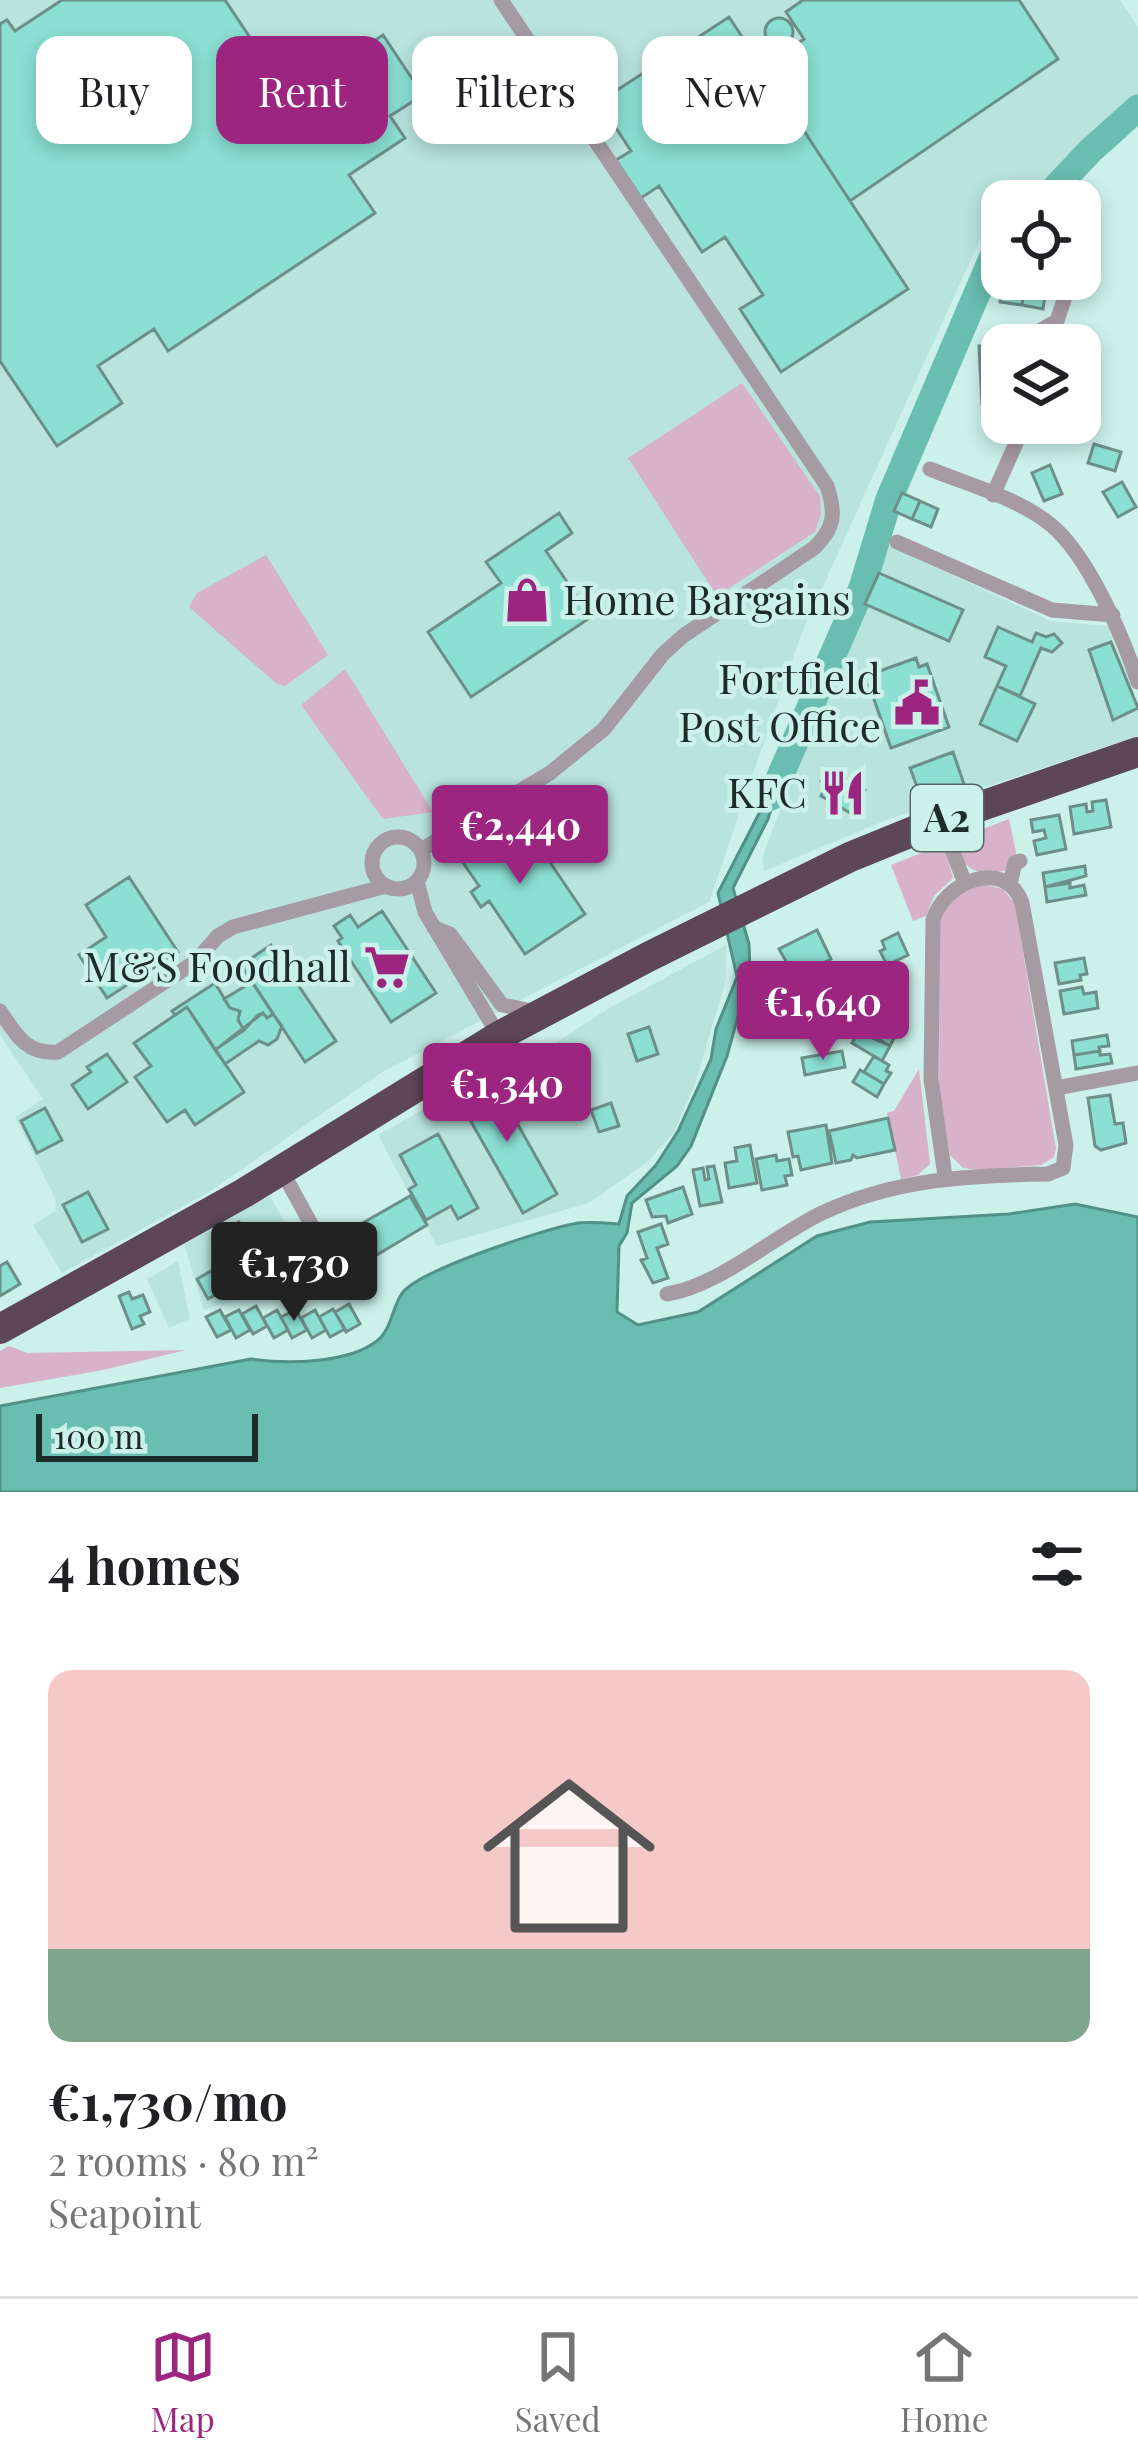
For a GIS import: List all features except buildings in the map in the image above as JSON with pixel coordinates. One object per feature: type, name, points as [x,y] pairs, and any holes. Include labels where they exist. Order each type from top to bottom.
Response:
[{"type":"highway","name":"A2","points":[[0,1329],[282,1171],[500,1036],[763,898],[941,820],[1138,752]]},
{"type":"street","points":[[421,850],[550,773],[604,729],[663,654],[814,548],[834,519],[827,486],[501,0]]},
{"type":"street","points":[[993,495],[1016,444]]},
{"type":"street","points":[[930,469],[1054,528],[1113,615],[1138,682]]},
{"type":"street","points":[[897,542],[1052,610],[1113,615]]},
{"type":"street","points":[[941,820],[964,881]]},
{"type":"street","points":[[0,1011],[23,1044],[58,1052],[195,962],[232,927],[328,899],[402,885],[424,866],[421,850],[398,836],[381,842],[364,875],[328,899]]},
{"type":"street","points":[[372,857],[374,874],[402,885],[429,920],[500,1036]]},
{"type":"street","points":[[1010,884],[1015,863],[1020,861]]},
{"type":"street","points":[[667,1294],[698,1286],[826,1211],[945,1176],[1048,1174],[1062,1169],[1066,1150],[1024,910],[1017,890],[989,879],[964,881],[940,902],[932,928],[931,1079],[945,1176]]},
{"type":"street","points":[[429,920],[450,934],[502,1005],[544,1012]]},
{"type":"street","points":[[1055,1088],[1138,1073]]},
{"type":"street","points":[[282,1171],[329,1257],[321,1272],[287,1292]]},
{"type":"shaded area","points":[[0,0],[1120,0],[1138,27],[1138,97],[1044,180],[981,180],[981,237],[801,635],[709,902],[382,1072],[209,1192],[62,1273],[33,1225],[56,1210],[55,1198],[15,1117],[43,1099],[0,1035]]},
{"type":"shaded area","points":[[742,383],[820,496],[821,514],[815,532],[717,596],[628,458]]},
{"type":"shaded area","points":[[881,542],[1051,621],[1107,626],[1132,685],[1138,736],[884,821],[764,871],[762,858]]},
{"type":"shaded area","points":[[266,555],[328,655],[285,686],[189,607],[197,593]]},
{"type":"shaded area","points":[[345,669],[433,812],[383,819],[301,705]]},
{"type":"shaded area","points":[[768,796],[775,797],[768,819],[733,888],[749,944],[750,973],[727,1056],[691,1146],[677,1166],[632,1203],[627,1233],[619,1246],[617,1312],[638,1325],[698,1312],[817,1236],[870,1222],[1009,1214],[1075,1204],[1138,1217],[1138,1492],[0,1492],[0,1406],[251,1359],[298,1362],[350,1354],[377,1341],[403,1292],[433,1273],[557,1228],[619,1224],[627,1196],[656,1165],[678,1131],[711,1059],[716,1029],[737,977],[718,893]]},
{"type":"shaded area","points":[[1009,819],[1017,857],[1008,870],[980,872],[967,865],[959,838]]},
{"type":"shaded area","points":[[939,846],[946,852],[953,878],[934,896],[926,916],[913,921],[891,865]]},
{"type":"shaded area","points":[[986,885],[1003,889],[1015,904],[1056,1149],[1054,1157],[1041,1165],[978,1170],[963,1168],[950,1155],[939,1097],[940,923],[955,896]]},
{"type":"shaded area","points":[[726,945],[726,980],[696,1081],[674,1133],[646,1163],[589,1203],[437,1246],[378,1135],[487,1073],[534,1057],[611,1007]]},
{"type":"shaded area","points":[[919,1069],[930,1164],[918,1175],[901,1179],[887,1113],[894,1111]]},
{"type":"shaded area","points":[[270,1196],[308,1263],[260,1292],[204,1310],[184,1244]]},
{"type":"shaded area","points":[[178,1261],[190,1319],[169,1328],[147,1279]]},
{"type":"shaded area","points":[[9,1346],[27,1353],[186,1350],[0,1388],[0,1351]]},
{"type":"waterway","points":[[1063,180],[1138,108]]},
{"type":"waterway","points":[[771,797],[862,588],[889,499],[981,284]]},
{"type":"place","name":"Home Bargains","points":[[527,600]]},
{"type":"place","name":"Fortfield Post Office","points":[[917,703]]},
{"type":"place","name":"KFC","points":[[843,793]]},
{"type":"place","name":"M&S Foodhall","points":[[387,967]]}]
